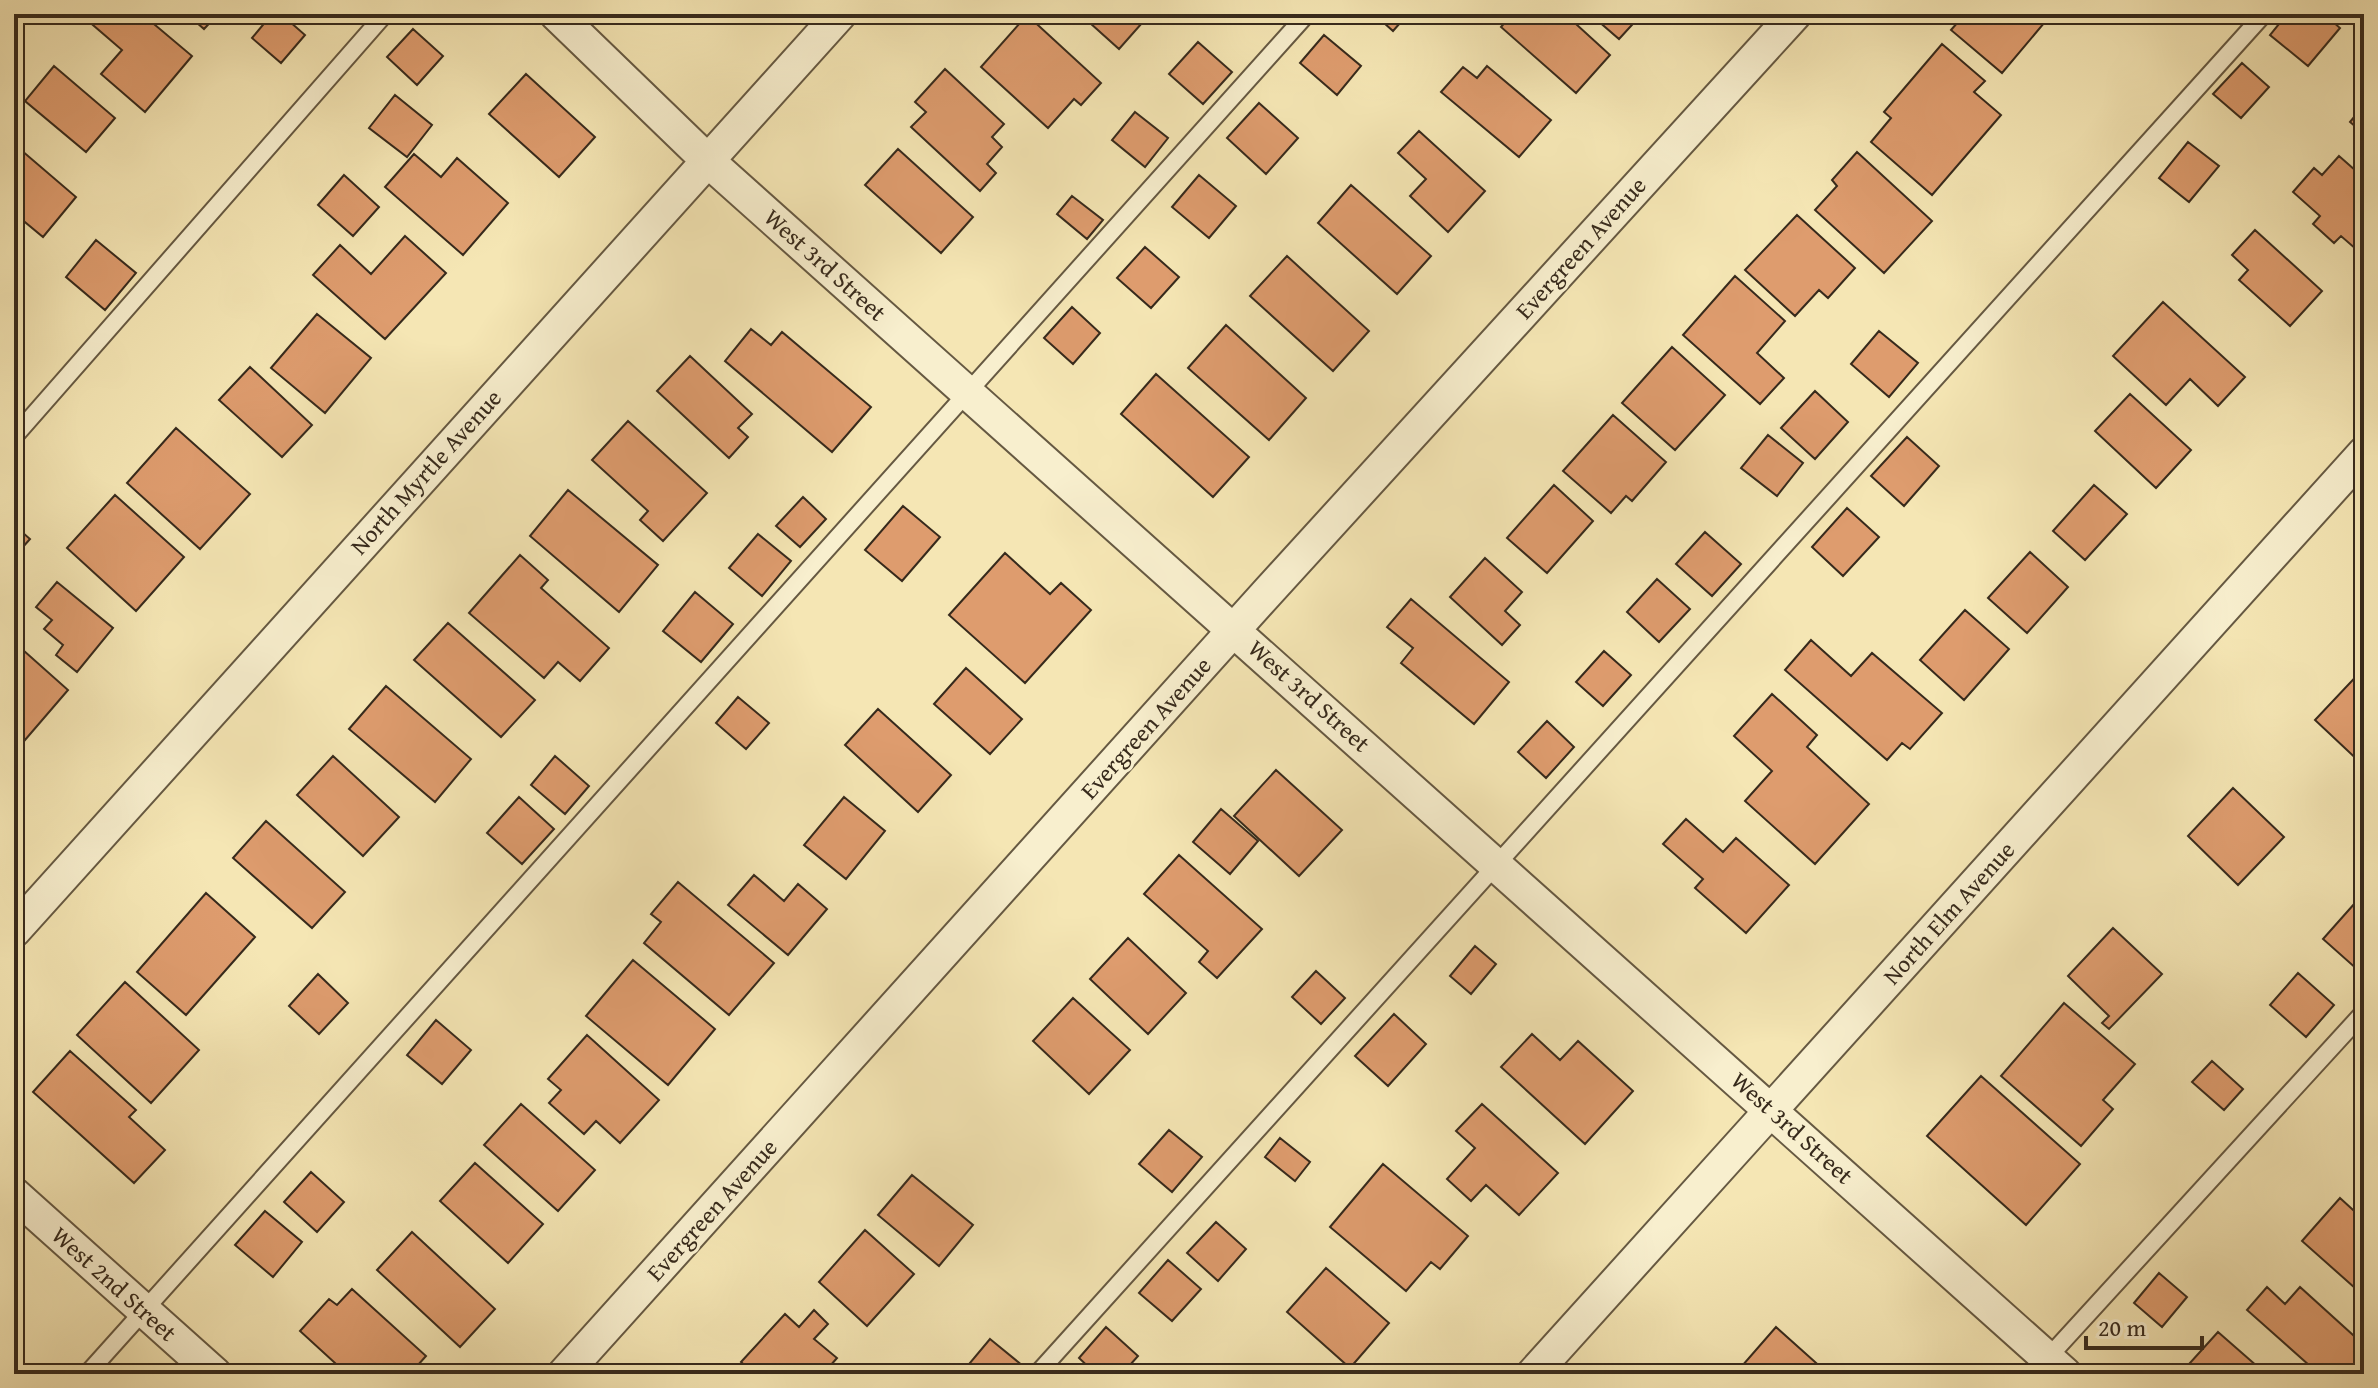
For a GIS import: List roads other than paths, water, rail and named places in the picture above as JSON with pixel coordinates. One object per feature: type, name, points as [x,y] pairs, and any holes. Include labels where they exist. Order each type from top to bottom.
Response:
[{"type":"street","name":"West 3rd Street","points":[[556,14],[707,160],[1772,1110],[2048,1369]]},
{"type":"street","name":"North Myrtle Avenue","points":[[14,931],[840,14]]},
{"type":"street","name":"Evergreen Avenue","points":[[564,1374],[1234,630],[1795,14]]},
{"type":"street","name":"North Elm Avenue","points":[[1533,1374],[2364,453]]},
{"type":"street","name":"West 2nd Street","points":[[14,1194],[215,1374]]},
{"type":"lane","points":[[14,437],[385,14]]},
{"type":"lane","points":[[87,1374],[1307,14]]},
{"type":"lane","points":[[1037,1374],[2264,14]]},
{"type":"lane","points":[[2048,1369],[2364,1012]]}]
